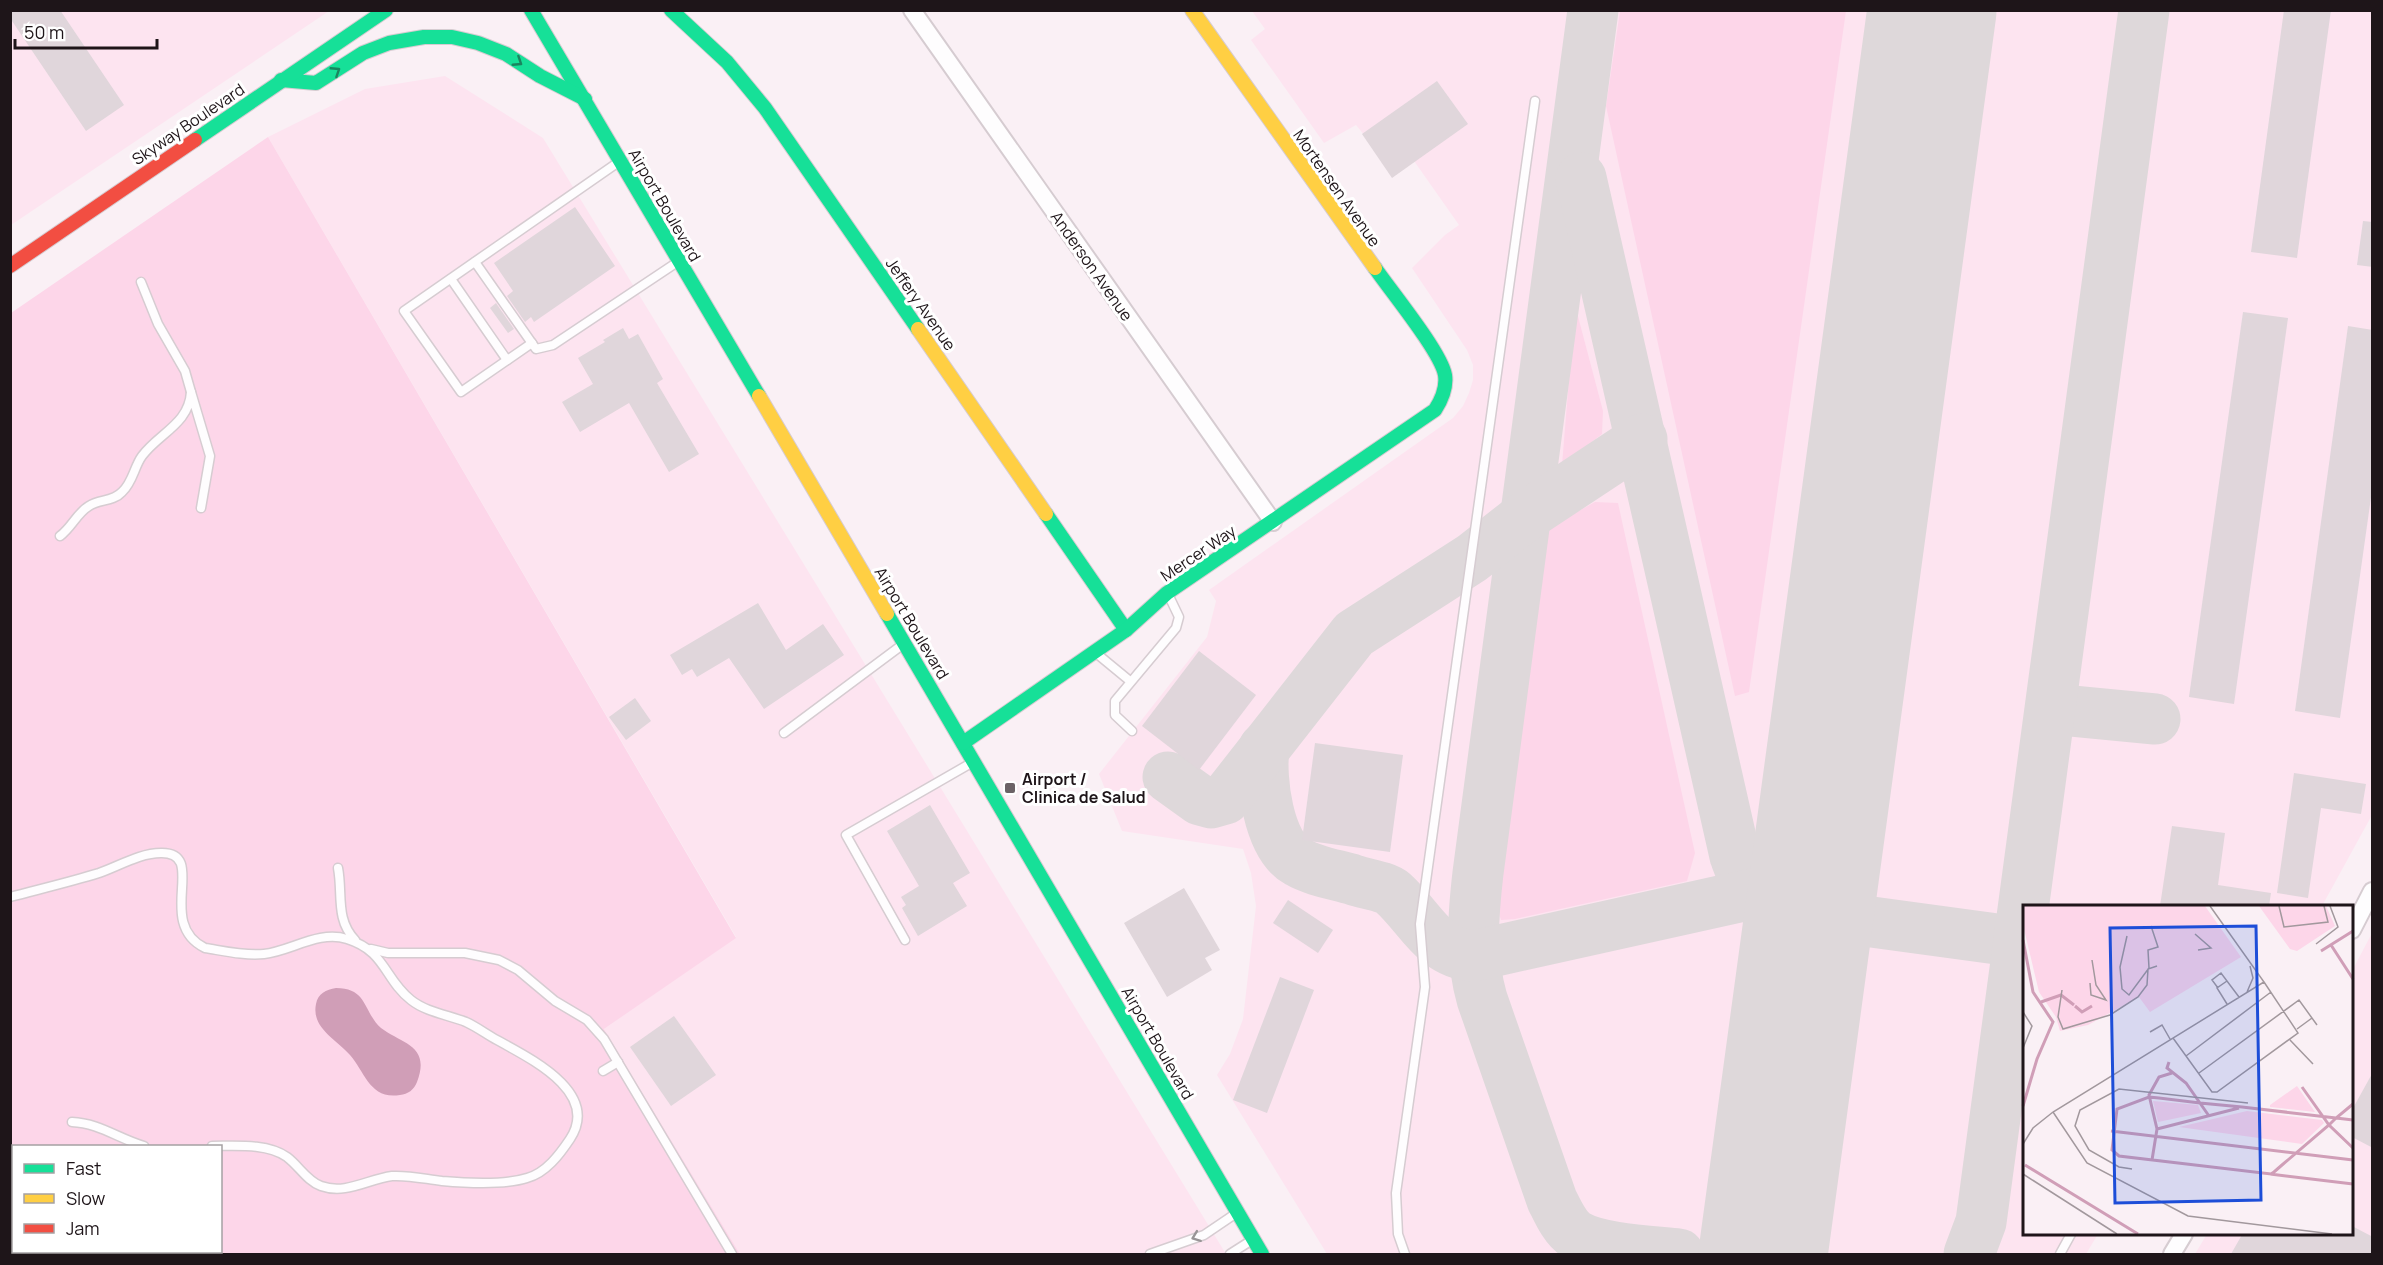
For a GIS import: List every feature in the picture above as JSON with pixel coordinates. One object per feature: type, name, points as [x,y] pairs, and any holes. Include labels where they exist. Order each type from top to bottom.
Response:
[{"type":"main road","name":"Skyway Boulevard","points":[[10,266],[386,10]]},
{"type":"main road","name":"Airport Boulevard","points":[[531,10],[1262,1254]]},
{"type":"main road","name":"Jeffery Avenue","points":[[671,10],[727,62],[765,108],[1126,630]]},
{"type":"main road","name":"Mortensen Avenue","points":[[1192,10],[1441,362],[1446,375],[1446,388]]},
{"type":"main road","points":[[281,80],[316,83],[363,53],[389,43],[424,37],[452,37],[478,43],[506,54],[540,76],[585,99]]},
{"type":"main road","name":"Mercer Way","points":[[963,743],[1126,630],[1167,593],[1435,410],[1443,400],[1446,388]]},
{"type":"street","name":"Anderson Avenue","points":[[912,10],[1273,522]]},
{"type":"street","points":[[2353,928],[2373,891]]},
{"type":"street","points":[[2172,1254],[2183,1235]]},
{"type":"lane","points":[[1405,1254],[1398,1234],[1396,1192],[1425,987],[1420,924],[1535,101]]},
{"type":"lane","points":[[532,343],[461,392],[404,311],[620,161]]},
{"type":"lane","points":[[475,262],[536,349],[554,345],[679,261]]},
{"type":"lane","points":[[451,279],[507,360]]},
{"type":"lane","points":[[141,282],[158,324],[185,371],[210,456],[201,508]]},
{"type":"lane","points":[[60,536],[87,507],[123,492],[148,449],[182,418],[189,405],[191,392]]},
{"type":"lane","points":[[1132,731],[1119,721],[1114,709],[1115,701],[1179,622],[1178,612],[1167,593]]},
{"type":"lane","points":[[784,733],[905,643]]},
{"type":"lane","points":[[1095,652],[1130,681]]},
{"type":"lane","points":[[905,940],[846,836],[974,761]]},
{"type":"lane","points":[[10,897],[100,872],[150,854],[165,853],[178,860],[183,871],[180,909],[183,928],[193,941],[205,948],[264,954],[330,937],[344,938],[388,953],[450,952],[499,960],[518,970],[555,1001],[587,1020],[600,1033],[732,1254]]},
{"type":"lane","points":[[222,1147],[272,1150],[287,1158],[314,1183],[330,1189],[362,1185],[398,1176],[450,1181],[517,1180],[531,1177],[542,1171],[565,1147],[575,1130],[578,1117],[577,1105],[567,1090],[526,1055],[466,1022],[423,1007],[411,1000],[381,960],[350,934],[341,915],[338,868]]},
{"type":"lane","points":[[603,1071],[618,1062]]},
{"type":"lane","points":[[72,1122],[99,1126],[123,1139],[141,1145]]},
{"type":"lane","points":[[1151,1254],[1204,1234],[1238,1212]]},
{"type":"lane","points":[[2060,1254],[2070,1235]]},
{"type":"lane","points":[[1230,1254],[1253,1239]]},
{"type":"shaded area","points":[[11,11],[329,11],[11,225]]},
{"type":"shaded area","points":[[1252,11],[2372,11],[2372,815],[2323,905],[2023,905],[2023,1235],[2097,1235],[2086,1254],[1327,1254],[1217,1075],[1230,1054],[1243,1019],[1256,906],[1251,873],[1243,849],[1122,831],[1099,774],[1207,637],[1216,601],[1209,590],[1453,418],[1463,406],[1473,380],[1473,365],[1467,350],[1412,268],[1445,235],[1459,225],[1386,121],[1365,136],[1356,125],[1324,143],[1251,40],[1265,29]]},
{"type":"shaded area","points":[[1620,11],[1846,11],[1749,692],[1735,696],[1606,106]]},
{"type":"shaded area","points":[[445,76],[543,138],[1226,1254],[740,1254],[604,1029],[736,937],[268,137],[365,89]]},
{"type":"shaded area","points":[[268,137],[736,938],[604,1029],[740,1254],[11,1254],[11,313]]},
{"type":"shaded area","points":[[1575,305],[1603,411],[1602,434],[1562,465]]},
{"type":"shaded area","points":[[1595,502],[1618,503],[1695,853],[1687,881],[1515,919],[1501,920],[1495,901],[1548,528]]},
{"type":"shaded area","points":[[2372,933],[2372,1254],[2195,1254],[2206,1235],[2353,1235],[2353,969]]},
{"type":"shaded area","points":[[336,988],[346,989],[360,996],[381,1028],[405,1042],[417,1053],[420,1070],[416,1085],[410,1091],[390,1095],[375,1089],[350,1055],[321,1027],[315,1012],[317,1000],[323,993]]},
{"type":"building","points":[[10,10],[60,10],[124,105],[86,131],[10,18]]},
{"type":"building","points":[[2284,10],[2331,10],[2297,258],[2251,252]]},
{"type":"building","points":[[1437,81],[1468,124],[1392,178],[1362,134]]},
{"type":"building","points":[[575,207],[615,266],[534,322],[531,317],[525,322],[507,296],[513,291],[494,263]]},
{"type":"building","points":[[2363,221],[2373,222],[2373,267],[2357,265]]},
{"type":"building","points":[[496,303],[514,329],[508,333],[490,308]]},
{"type":"building","points":[[2243,312],[2288,318],[2234,704],[2189,697]]},
{"type":"building","points":[[2348,326],[2373,330],[2373,483],[2340,718],[2295,711]]},
{"type":"building","points":[[623,328],[629,339],[638,334],[663,379],[657,383],[699,454],[669,472],[629,403],[580,432],[562,402],[593,384],[578,358]]},
{"type":"building","points":[[758,603],[786,650],[823,624],[844,655],[764,709],[729,658],[697,677],[692,669],[682,675],[670,655]]},
{"type":"building","points":[[1199,651],[1256,695],[1199,770],[1142,726]]},
{"type":"building","points":[[635,698],[651,721],[626,740],[609,717]]},
{"type":"building","points":[[1315,743],[1403,755],[1390,852],[1302,840]]},
{"type":"building","points":[[2294,773],[2366,784],[2361,814],[2321,808],[2308,898],[2277,893]]},
{"type":"building","points":[[930,805],[970,873],[953,883],[967,906],[918,936],[902,908],[906,905],[901,897],[919,886],[887,831]]},
{"type":"building","points":[[2172,826],[2225,833],[2218,885],[2271,893],[2269,905],[2160,905]]},
{"type":"building","points":[[1184,888],[1220,950],[1205,958],[1212,970],[1167,997],[1124,923]]},
{"type":"building","points":[[1288,900],[1333,930],[1318,953],[1273,923]]},
{"type":"building","points":[[1280,977],[1314,990],[1267,1113],[1233,1100]]},
{"type":"building","points":[[674,1016],[716,1075],[671,1106],[630,1047]]},
{"type":"building","points":[[2373,1072],[2373,1148],[2353,1138],[2353,1108]]},
{"type":"building","points":[[2353,1227],[2373,1237],[2373,1254],[2231,1254],[2242,1235],[2353,1235]]},
{"type":"taxiway","points":[[1593,10],[1478,873],[1474,952],[1482,999],[1552,1200],[1565,1224],[1572,1232],[1586,1240],[1626,1249],[1679,1254]]},
{"type":"taxiway","points":[[2024,905],[2144,10]]},
{"type":"taxiway","points":[[1581,178],[1735,856],[1749,888],[1760,899],[1776,909],[2019,942]]},
{"type":"taxiway","points":[[1168,777],[1200,800],[1211,803],[1225,799],[1354,634],[1472,558],[1527,515],[1642,439]]},
{"type":"taxiway","points":[[2051,709],[2155,719]]},
{"type":"taxiway","points":[[1264,748],[1263,776],[1268,810],[1279,842],[1288,854],[1311,868],[1380,887],[1393,893],[1437,941],[1459,953],[1473,956],[1752,894]]},
{"type":"taxiway","points":[[1969,1254],[1981,1222],[2023,910]]},
{"type":"runway","points":[[1763,1254],[1932,10]]},
{"type":"traffic: fast","points":[[195,140],[386,10]]},
{"type":"traffic: fast","points":[[531,10],[759,396]]},
{"type":"traffic: fast","points":[[671,10],[727,62],[765,108],[918,329]]},
{"type":"traffic: fast","points":[[281,80],[316,83],[363,53],[389,43],[424,37],[452,37],[478,43],[506,54],[540,76],[585,99]]},
{"type":"traffic: fast","points":[[963,743],[1126,630],[1167,593],[1435,410],[1445,389],[1445,375],[1441,365],[1425,337],[1375,268]]},
{"type":"traffic: fast","points":[[1046,514],[1126,630]]},
{"type":"traffic: fast","points":[[887,614],[1262,1254]]},
{"type":"traffic: slow","points":[[1192,10],[1375,268]]},
{"type":"traffic: slow","points":[[918,329],[1046,514]]},
{"type":"traffic: slow","points":[[759,396],[887,614]]},
{"type":"traffic: jam","points":[[10,266],[195,140]]},
{"type":"place","name":"Airport / Clinica de Salud","points":[[1010,788]]}]
